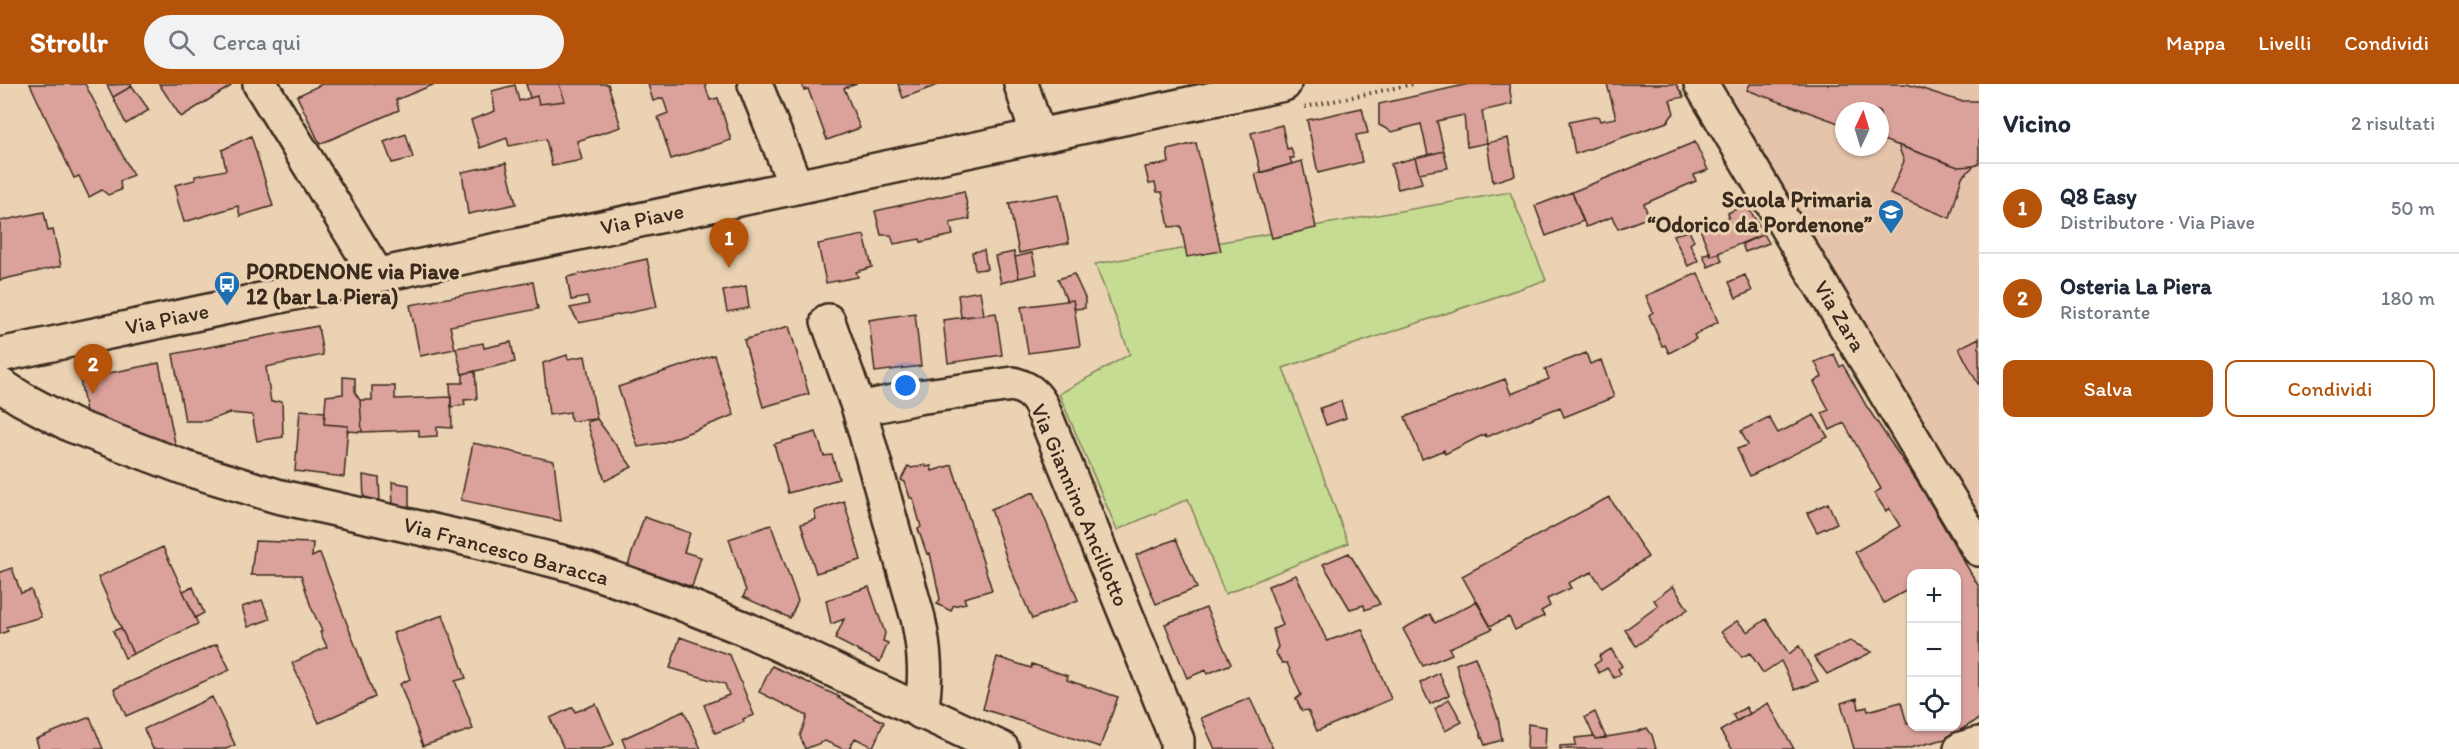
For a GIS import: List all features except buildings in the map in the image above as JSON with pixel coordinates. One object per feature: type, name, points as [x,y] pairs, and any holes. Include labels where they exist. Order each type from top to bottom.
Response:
[{"type":"street","points":[[260,84],[377,275]]},
{"type":"street","points":[[755,84],[796,187]]},
{"type":"street","points":[[1021,84],[1038,136]]},
{"type":"street","name":"Via Piave","points":[[0,355],[1038,136],[1177,95],[1284,84]]},
{"type":"street","name":"Via Zara","points":[[1701,84],[1979,549]]},
{"type":"street","points":[[828,321],[860,409],[918,618],[926,682],[921,712]]},
{"type":"street","name":"Via Giannino Ancillotto","points":[[860,409],[918,397],[1013,384],[1024,387],[1035,394],[1177,740],[1177,749]]},
{"type":"street","name":"Via Francesco Baracca","points":[[0,385],[71,425],[188,469],[278,496],[577,566],[668,598],[748,630],[1002,749]]},
{"type":"street","points":[[1961,749],[1979,744]]},
{"type":"shaded area","name":"Scuola Primaria “Odorico da Pordenone”","points":[[1714,84],[1979,84],[1979,534]]},
{"type":"green space","points":[[1510,192],[1546,280],[1283,368],[1348,543],[1225,594],[1188,499],[1117,530],[1059,394],[1130,354],[1095,264]]},
{"type":"place","name":"Scuola Primaria “Odorico da Pordenone”","points":[[1891,235]]},
{"type":"place","name":"Q8 Easy","points":[[729,268]]},
{"type":"place","name":"PORDENONE via Piave 12 (bar La Piera)","points":[[227,307]]},
{"type":"place","name":"Osteria La Piera","points":[[93,394]]}]
